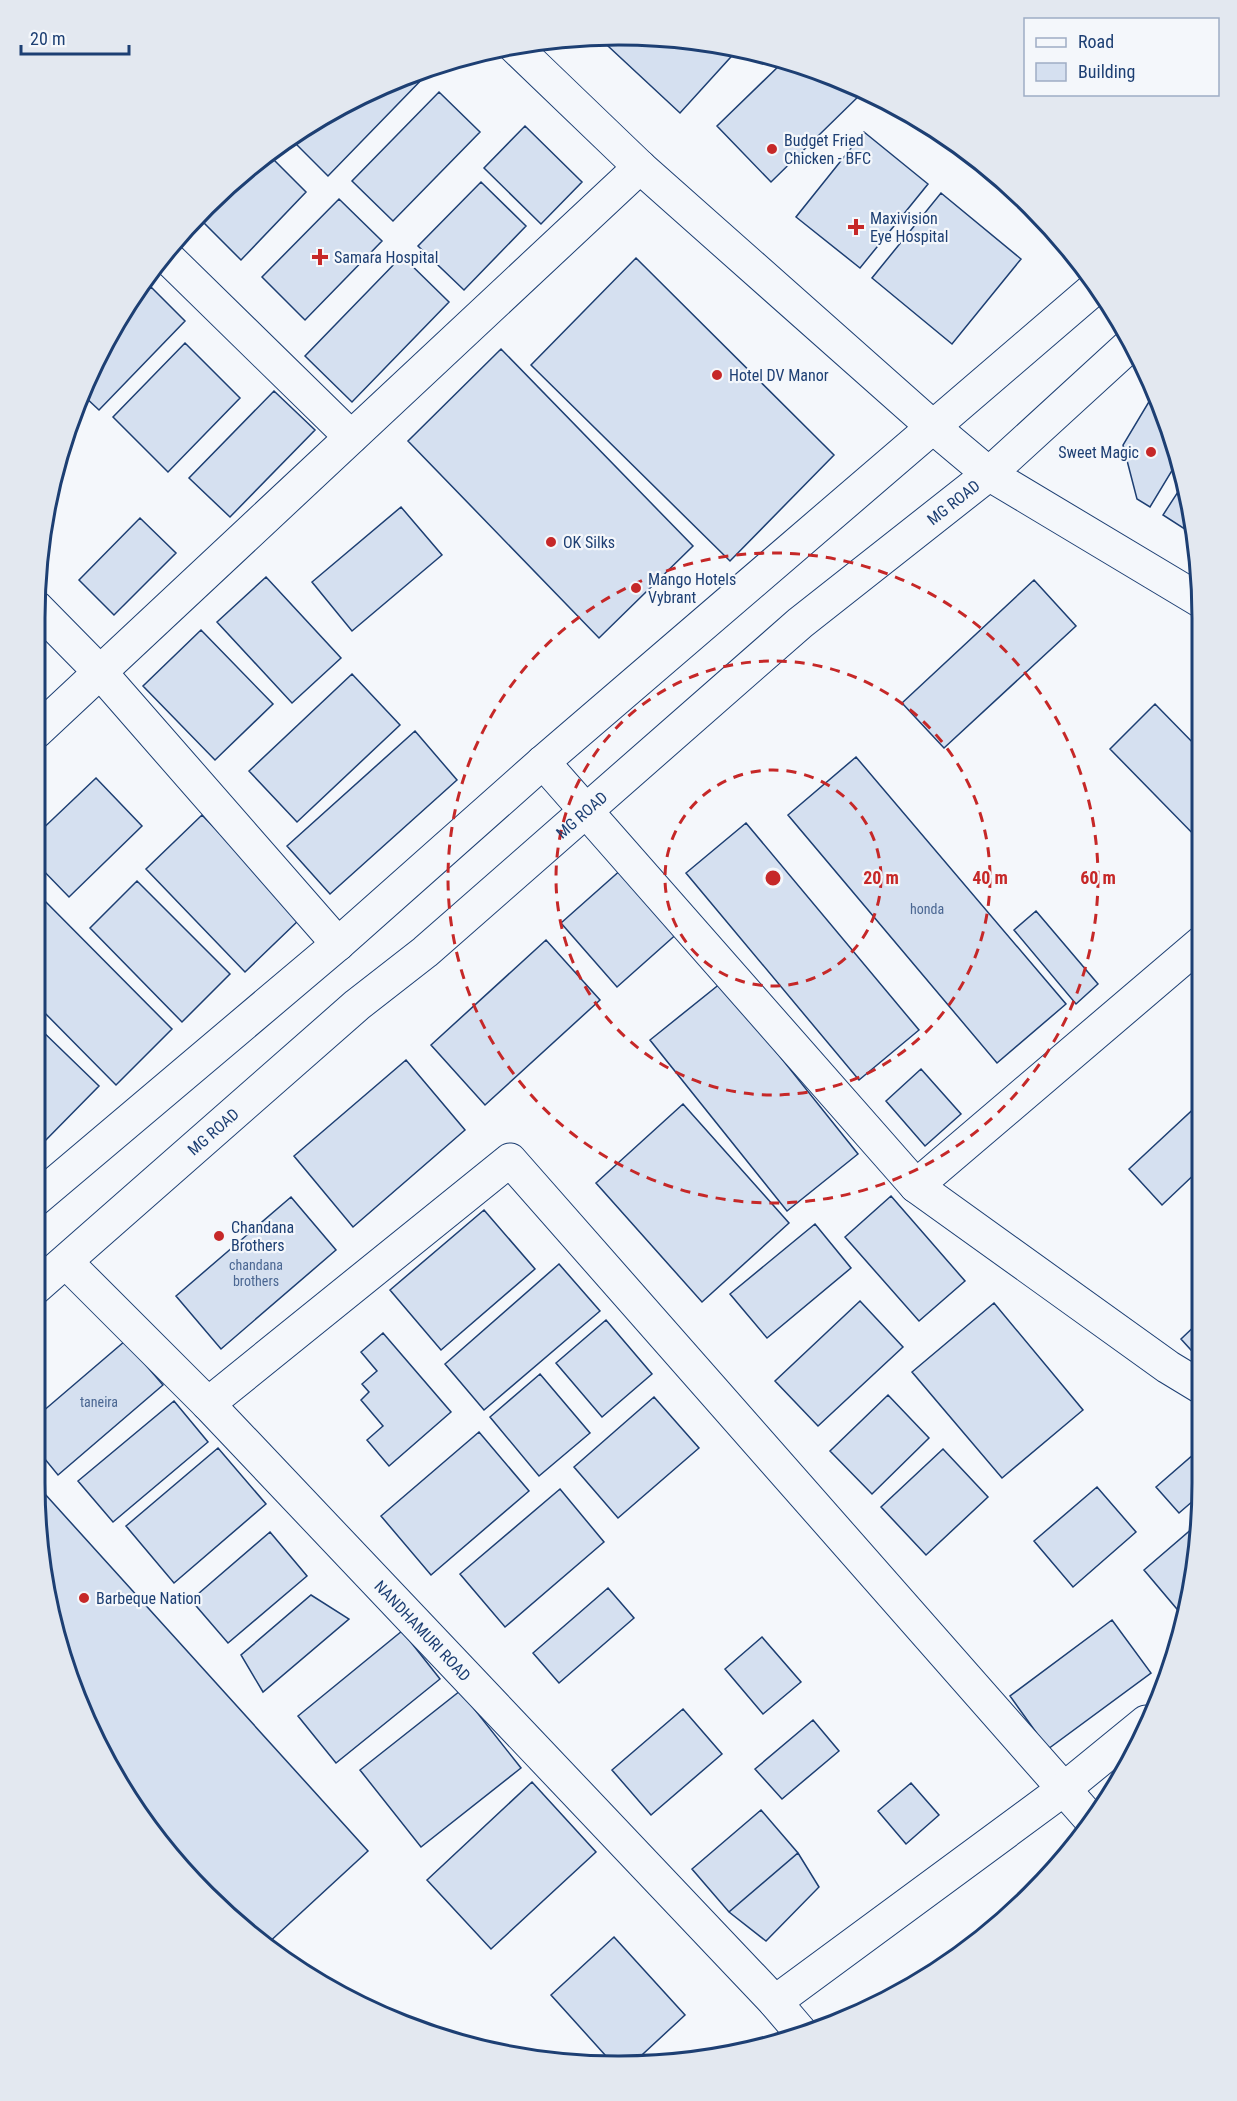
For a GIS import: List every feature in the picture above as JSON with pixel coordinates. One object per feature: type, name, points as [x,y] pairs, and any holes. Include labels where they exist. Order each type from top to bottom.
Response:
[{"type":"street","points":[[522,54],[640,167],[989,474],[1191,595]]},
{"type":"street","points":[[45,724],[640,167]]},
{"type":"street","points":[[171,261],[351,437]]},
{"type":"street","points":[[45,1192],[338,944],[543,762],[1090,292]]},
{"type":"street","name":"MG ROAD","points":[[45,1280],[357,1005],[425,952],[801,623],[989,474],[1125,350]]},
{"type":"street","points":[[45,616],[100,672],[338,944]]},
{"type":"street","points":[[543,762],[916,1186],[1168,1367],[1192,1382]]},
{"type":"street","points":[[916,1186],[1192,951]]},
{"type":"street","points":[[208,1404],[510,1160],[1086,1814]]},
{"type":"street","name":"NANDHAMURI ROAD","points":[[66,1262],[208,1404],[776,2002],[797,2028]]},
{"type":"street","points":[[776,2002],[1064,1789],[1135,1731]]},
{"type":"building","points":[[608,46],[656,46],[731,56],[680,113]]},
{"type":"building","points":[[777,68],[803,75],[857,98],[771,182],[717,126]]},
{"type":"building","points":[[421,80],[328,176],[296,144],[365,104]]},
{"type":"building","points":[[439,92],[480,132],[393,221],[352,181]]},
{"type":"building","points":[[525,126],[582,182],[541,224],[484,168]]},
{"type":"building","points":[[864,132],[928,184],[860,268],[796,217]]},
{"type":"building","points":[[274,160],[306,192],[241,260],[204,223],[240,187]]},
{"type":"building","points":[[481,182],[526,226],[464,290],[418,246]]},
{"type":"building","points":[[941,193],[1021,259],[952,344],[872,278]]},
{"type":"building","points":[[339,199],[382,241],[305,320],[262,277]]},
{"type":"building","points":[[402,256],[449,302],[352,402],[305,356]]},
{"type":"building","points":[[636,258],[834,455],[730,561],[531,365]]},
{"type":"building","points":[[151,287],[185,321],[99,410],[89,399],[122,332]]},
{"type":"building","points":[[185,343],[240,398],[168,472],[113,417]]},
{"type":"building","points":[[501,349],[693,546],[599,638],[408,441]]},
{"type":"building","points":[[274,391],[315,430],[230,517],[189,478]]},
{"type":"building","name":"Sweet Magic","points":[[1149,402],[1162,434],[1172,470],[1150,507],[1137,499],[1123,445]]},
{"type":"building","points":[[1177,493],[1185,529],[1163,515]]},
{"type":"building","points":[[401,507],[442,555],[352,631],[312,582]]},
{"type":"building","points":[[140,518],[176,553],[114,615],[79,580]]},
{"type":"building","points":[[266,577],[341,658],[292,703],[217,622]]},
{"type":"building","points":[[1034,580],[1076,626],[944,748],[902,703]]},
{"type":"building","points":[[201,630],[273,704],[215,760],[143,686]]},
{"type":"building","points":[[352,674],[400,725],[297,822],[249,771]]},
{"type":"building","points":[[1155,704],[1192,742],[1192,833],[1110,749]]},
{"type":"building","points":[[415,731],[457,780],[330,894],[287,846]]},
{"type":"building","points":[[856,757],[1066,1004],[997,1063],[788,815]]},
{"type":"building","points":[[96,778],[142,826],[69,897],[45,872],[45,826]]},
{"type":"building","points":[[202,815],[301,918],[245,972],[146,869]]},
{"type":"building","points":[[746,823],[919,1030],[859,1080],[686,873]]},
{"type":"building","points":[[623,868],[680,931],[617,987],[561,923]]},
{"type":"building","points":[[137,881],[230,974],[182,1022],[90,928]]},
{"type":"building","points":[[45,901],[172,1029],[116,1085],[45,1013]]},
{"type":"building","points":[[1036,911],[1098,984],[1076,1004],[1014,930]]},
{"type":"building","points":[[546,940],[600,1000],[485,1105],[431,1045]]},
{"type":"building","points":[[721,983],[858,1154],[787,1211],[650,1040]]},
{"type":"building","points":[[45,1034],[99,1086],[45,1141]]},
{"type":"building","points":[[406,1060],[465,1130],[353,1227],[294,1156]]},
{"type":"building","points":[[921,1069],[961,1114],[925,1146],[886,1101]]},
{"type":"building","points":[[683,1104],[789,1223],[702,1302],[596,1183]]},
{"type":"building","points":[[1192,1110],[1192,1177],[1162,1205],[1129,1169]]},
{"type":"building","points":[[891,1196],[965,1281],[919,1321],[845,1237]]},
{"type":"building","points":[[291,1197],[336,1250],[221,1349],[176,1296]]},
{"type":"building","points":[[484,1210],[535,1269],[441,1350],[390,1290]]},
{"type":"building","points":[[815,1224],[851,1268],[767,1338],[730,1294]]},
{"type":"building","points":[[559,1264],[600,1311],[484,1410],[445,1364]]},
{"type":"building","points":[[860,1301],[903,1347],[818,1426],[775,1381]]},
{"type":"building","points":[[994,1303],[1083,1410],[1002,1478],[912,1372]]},
{"type":"building","points":[[606,1320],[652,1374],[602,1417],[556,1363]]},
{"type":"building","points":[[1192,1329],[1192,1351],[1181,1339]]},
{"type":"building","points":[[383,1333],[451,1412],[389,1466],[367,1440],[383,1426],[361,1400],[369,1392],[362,1384],[377,1371],[361,1352]]},
{"type":"building","points":[[125,1341],[163,1385],[58,1475],[45,1459],[45,1409]]},
{"type":"building","points":[[540,1374],[590,1433],[539,1476],[490,1417]]},
{"type":"building","points":[[888,1395],[929,1438],[872,1494],[830,1451]]},
{"type":"building","points":[[654,1397],[699,1448],[618,1518],[574,1467]]},
{"type":"building","points":[[174,1401],[208,1442],[113,1522],[78,1481]]},
{"type":"building","points":[[479,1432],[529,1491],[431,1575],[381,1516]]},
{"type":"building","points":[[218,1448],[266,1504],[174,1583],[126,1526]]},
{"type":"building","points":[[943,1449],[988,1497],[926,1555],[881,1507]]},
{"type":"building","points":[[1192,1456],[1191,1502],[1179,1513],[1156,1487]]},
{"type":"building","points":[[1097,1487],[1136,1532],[1073,1587],[1034,1541]]},
{"type":"building","points":[[560,1489],[604,1542],[505,1627],[460,1574]]},
{"type":"building","points":[[45,1494],[368,1851],[272,1939],[240,1914],[187,1861],[142,1801],[122,1769],[104,1736],[75,1667],[56,1594],[46,1520]]},
{"type":"building","points":[[1190,1531],[1177,1609],[1144,1570]]},
{"type":"building","points":[[270,1532],[307,1576],[228,1643],[191,1600]]},
{"type":"building","points":[[608,1588],[634,1618],[559,1683],[533,1653]]},
{"type":"building","points":[[311,1595],[349,1619],[263,1692],[241,1655]]},
{"type":"building","points":[[1112,1620],[1151,1673],[1048,1749],[1010,1696]]},
{"type":"building","points":[[402,1631],[440,1679],[336,1763],[298,1716]]},
{"type":"building","points":[[762,1637],[801,1682],[763,1714],[725,1669]]},
{"type":"building","points":[[460,1691],[521,1768],[421,1847],[360,1770]]},
{"type":"building","points":[[683,1709],[722,1754],[651,1815],[612,1770]]},
{"type":"building","points":[[813,1720],[839,1751],[782,1799],[755,1769]]},
{"type":"building","points":[[532,1782],[596,1852],[491,1949],[427,1880]]},
{"type":"building","points":[[911,1783],[939,1815],[906,1844],[878,1811]]},
{"type":"building","points":[[761,1810],[798,1853],[729,1912],[692,1869]]},
{"type":"building","points":[[798,1853],[819,1887],[766,1941],[729,1912]]},
{"type":"building","points":[[614,1937],[685,2015],[641,2055],[606,2056],[551,1995]]},
{"type":"place","name":"Budget Fried Chicken - BFC","points":[[772,149]]},
{"type":"place","name":"Maxivision Eye Hospital","points":[[856,227]]},
{"type":"place","name":"Samara Hospital","points":[[320,257]]},
{"type":"place","name":"Hotel DV Manor","points":[[717,375]]},
{"type":"place","name":"Sweet Magic","points":[[1151,452]]},
{"type":"place","name":"OK Silks","points":[[551,542]]},
{"type":"place","name":"Mango Hotels Vybrant","points":[[636,588]]},
{"type":"place","name":"Chandana Brothers","points":[[219,1236]]},
{"type":"place","name":"Barbeque Nation","points":[[84,1598]]}]
